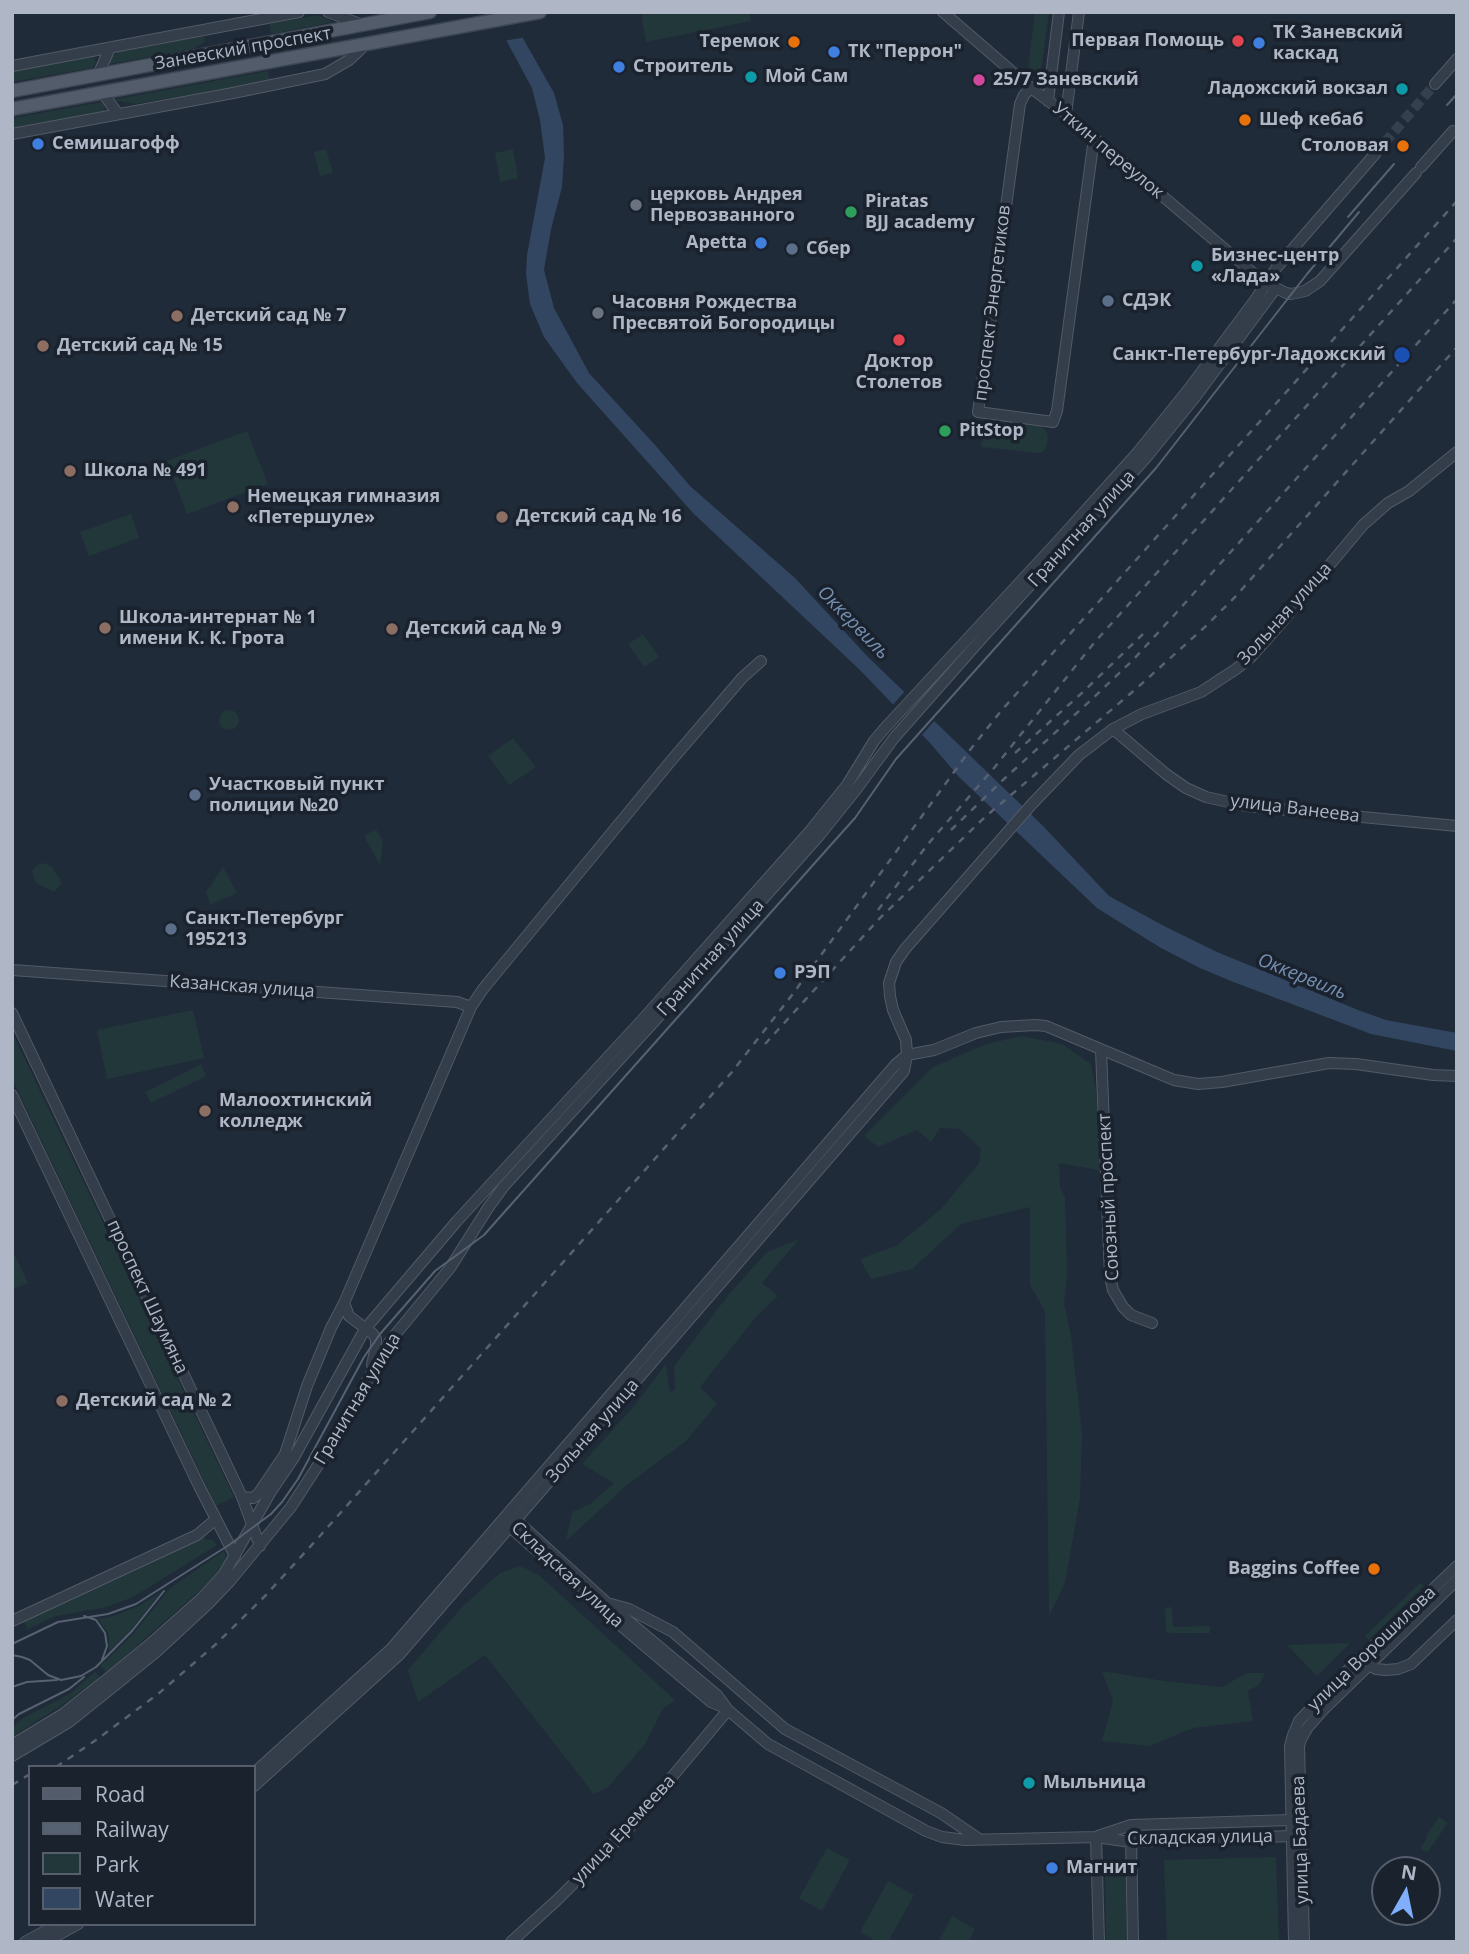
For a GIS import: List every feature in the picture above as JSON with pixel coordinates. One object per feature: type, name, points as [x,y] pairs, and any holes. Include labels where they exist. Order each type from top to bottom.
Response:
[{"type":"main road","name":"Заневский проспект","points":[[12,91],[430,12]]},
{"type":"main road","name":"Заневский проспект","points":[[12,109],[539,12]]},
{"type":"street","points":[[12,66],[299,12]]},
{"type":"street","points":[[328,12],[363,25]]},
{"type":"street","name":"Уткин переулок","points":[[943,12],[1232,256],[1271,285]]},
{"type":"street","points":[[1048,100],[1059,12]]},
{"type":"street","points":[[1066,114],[1079,12]]},
{"type":"street","points":[[12,134],[325,74],[349,60],[365,45]]},
{"type":"street","points":[[98,75],[110,48]]},
{"type":"street","points":[[1435,84],[1457,59]]},
{"type":"street","name":"проспект Энергетиков","points":[[1031,88],[1024,95],[1019,107],[978,412],[1053,422],[1094,138]]},
{"type":"street","points":[[102,92],[118,114]]},
{"type":"street","points":[[1271,285],[1286,293],[1298,293],[1320,281],[1453,131]]},
{"type":"street","name":"Гранитная улица","points":[[12,1756],[69,1722],[156,1652],[208,1604],[260,1546],[291,1507],[324,1456],[390,1341],[450,1268],[504,1186],[818,837],[894,738],[1172,427],[1271,285],[1277,267],[1375,154]]},
{"type":"street","name":"Гранитная улица","points":[[12,1745],[63,1714],[149,1645],[202,1598],[224,1574],[365,1329],[457,1221],[643,1019],[810,831],[847,785],[884,729],[1138,452],[1271,285]]},
{"type":"street","name":"Зольная улица","points":[[256,1784],[398,1656],[511,1521],[904,1071],[906,1040],[890,996],[890,983],[896,962],[1032,804],[1079,755],[1113,729],[1142,714],[1201,692],[1251,657],[1363,525],[1457,452]]},
{"type":"street","name":"Гранитная улица","points":[[242,1497],[253,1498],[258,1494],[289,1457],[307,1386],[471,1007],[670,762],[761,661]]},
{"type":"street","name":"улица Ванеева","points":[[1113,729],[1166,774],[1186,788],[1206,797],[1247,806],[1457,826]]},
{"type":"street","name":"Казанская улица","points":[[12,970],[457,1002],[471,1007]]},
{"type":"street","name":"проспект Шаумяна","points":[[12,1013],[242,1497],[260,1546]]},
{"type":"street","points":[[907,1055],[934,1050],[976,1033],[1022,1025],[1046,1026],[1174,1080],[1198,1084],[1329,1063],[1457,1076]]},
{"type":"street","name":"Союзный проспект","points":[[1101,1050],[1110,1276],[1113,1290],[1123,1307],[1131,1315],[1152,1324]]},
{"type":"street","name":"проспект Шаумяна","points":[[12,1095],[235,1556]]},
{"type":"street","points":[[344,1303],[349,1316],[373,1335],[376,1346],[370,1374]]},
{"type":"street","points":[[12,1621],[197,1535],[216,1519]]},
{"type":"street","name":"Зольная улица","points":[[256,1771],[391,1650],[511,1521]]},
{"type":"street","name":"Складская улица","points":[[511,1521],[717,1695],[728,1710],[768,1744],[942,1838],[980,1840],[1096,1837],[1131,1842],[1292,1836],[1296,1822],[1131,1825],[1096,1837]]},
{"type":"street","name":"Складская улица","points":[[511,1521],[620,1625],[711,1702],[728,1710]]},
{"type":"street","points":[[222,1531],[243,1542],[260,1546]]},
{"type":"street","name":"улица Ворошилова","points":[[1297,1737],[1299,1721],[1349,1669],[1457,1566]]},
{"type":"street","name":"улица Ворошилова","points":[[1297,1737],[1457,1580]]},
{"type":"street","points":[[607,1603],[629,1609],[673,1632],[785,1729],[941,1813],[980,1840]]},
{"type":"street","points":[[1369,1665],[1386,1670],[1411,1664],[1457,1620]]},
{"type":"street","name":"улица Еремеева","points":[[511,1942],[631,1826],[728,1710]]},
{"type":"street","name":"улица Бадаева","points":[[1297,1737],[1290,1746],[1304,1942]]},
{"type":"street","points":[[1131,1825],[1133,1942]]},
{"type":"street","name":"улица Бадаева","points":[[1292,1836],[1294,1942]]},
{"type":"street","points":[[1096,1837],[1099,1942]]},
{"type":"street","points":[[24,1942],[54,1926]]},
{"type":"street","points":[[45,1942],[74,1926]]},
{"type":"green space","points":[[643,12],[750,12],[751,21],[646,42]]},
{"type":"green space","points":[[1035,12],[1049,12],[1041,72],[1028,70]]},
{"type":"green space","points":[[318,15],[333,22],[271,34],[269,24]]},
{"type":"green space","points":[[204,36],[205,42],[192,49],[109,64],[118,52]]},
{"type":"green space","points":[[94,57],[96,62],[91,68],[12,82],[12,71]]},
{"type":"green space","points":[[268,71],[270,81],[136,104],[116,101],[117,99]]},
{"type":"green space","points":[[102,102],[105,105],[104,111],[12,128],[12,118]]},
{"type":"green space","points":[[326,149],[333,173],[320,176],[314,152]]},
{"type":"green space","points":[[513,149],[518,178],[500,182],[495,153]]},
{"type":"green space","points":[[1008,421],[1041,426],[1048,437],[1043,452],[981,447],[991,425]]},
{"type":"green space","points":[[247,431],[268,484],[187,514],[167,461]]},
{"type":"green space","points":[[131,514],[139,538],[89,556],[80,532]]},
{"type":"green space","points":[[643,634],[659,657],[644,667],[628,644]]},
{"type":"green space","points":[[225,710],[233,710],[239,720],[233,730],[225,730],[219,724],[219,716]]},
{"type":"green space","points":[[513,738],[536,767],[509,785],[488,756]]},
{"type":"green space","points":[[376,829],[383,842],[380,865],[364,836]]},
{"type":"green space","points":[[45,863],[52,867],[62,883],[54,892],[36,883],[32,871],[37,865]]},
{"type":"green space","points":[[223,867],[237,893],[210,905],[206,892]]},
{"type":"green space","points":[[193,1010],[204,1058],[107,1079],[97,1030]]},
{"type":"green space","points":[[12,1032],[234,1497],[216,1506],[12,1079]]},
{"type":"green space","points":[[1022,1036],[1062,1044],[1091,1064],[1098,1125],[1099,1170],[1059,1163],[1060,1187],[1065,1197],[1067,1275],[1064,1304],[1071,1336],[1082,1433],[1080,1498],[1065,1583],[1049,1616],[1045,1311],[1030,1285],[1030,1207],[961,1224],[912,1269],[871,1279],[860,1259],[896,1246],[941,1209],[979,1163],[981,1149],[960,1129],[940,1128],[931,1142],[917,1130],[878,1147],[864,1136],[933,1067],[986,1044]]},
{"type":"green space","points":[[201,1064],[206,1076],[151,1103],[145,1092]]},
{"type":"green space","points":[[799,1239],[762,1283],[778,1296],[756,1317],[700,1387],[717,1404],[686,1441],[627,1485],[566,1541],[572,1512],[590,1504],[614,1483],[582,1464],[634,1406],[666,1364],[670,1392],[675,1390],[674,1366],[730,1293],[767,1252]]},
{"type":"green space","points":[[12,1249],[28,1283],[12,1290]]},
{"type":"green space","points":[[204,1536],[206,1540],[213,1540],[217,1545],[133,1597],[107,1607],[56,1616],[28,1629],[24,1622],[24,1619]]},
{"type":"green space","points":[[224,1551],[225,1565],[197,1593],[108,1671],[104,1671],[100,1666],[134,1633],[170,1588]]},
{"type":"green space","points":[[520,1566],[539,1575],[675,1700],[663,1709],[645,1744],[608,1787],[594,1794],[485,1655],[418,1702],[408,1670],[463,1606],[500,1573]]},
{"type":"green space","points":[[1420,1583],[1424,1586],[1369,1640],[1365,1636]]},
{"type":"green space","points":[[160,1593],[131,1630],[109,1652],[108,1633],[98,1619],[137,1607]]},
{"type":"green space","points":[[1172,1607],[1173,1627],[1210,1626],[1210,1633],[1166,1631],[1165,1608]]},
{"type":"green space","points":[[1350,1643],[1317,1676],[1287,1645]]},
{"type":"green space","points":[[1102,1671],[1222,1687],[1247,1673],[1265,1673],[1259,1685],[1248,1691],[1253,1721],[1193,1728],[1150,1746],[1102,1741],[1113,1701]]},
{"type":"green space","points":[[95,1672],[99,1676],[98,1679],[12,1737],[12,1728],[23,1718],[71,1693]]},
{"type":"green space","points":[[1439,1817],[1448,1823],[1427,1853],[1420,1848]]},
{"type":"green space","points":[[827,1848],[850,1860],[822,1911],[799,1898]]},
{"type":"green space","points":[[1276,1857],[1279,1942],[1167,1942],[1164,1860]]},
{"type":"green space","points":[[1126,1867],[1127,1942],[1106,1942],[1105,1868]]},
{"type":"green space","points":[[888,1881],[914,1895],[888,1942],[878,1942],[860,1932]]},
{"type":"green space","points":[[952,1916],[975,1929],[968,1942],[938,1942]]},
{"type":"water","points":[[491,12],[508,12],[554,93],[563,125],[562,187],[544,270],[554,308],[589,373],[690,486],[795,578],[867,656],[1043,826],[1109,896],[1217,952],[1358,1010],[1386,1020],[1457,1033],[1457,1051],[1371,1034],[1231,981],[1161,948],[1097,908],[959,777],[860,670],[694,514],[577,383],[544,337],[530,304],[526,274],[527,255],[545,158],[540,120],[532,88]]},
{"type":"pier","points":[[488,12],[512,12],[527,37],[503,41]]},
{"type":"pier","points":[[906,690],[936,719],[920,737],[890,708]]},
{"type":"tunnel","points":[[1375,154],[1435,84]]},
{"type":"tram line","points":[[1447,105],[1457,94]]},
{"type":"tram line","points":[[1348,217],[1394,164]]},
{"type":"tram line","points":[[12,1644],[58,1622],[108,1614],[136,1604],[229,1545],[271,1514],[298,1479],[364,1357],[380,1334],[435,1271],[484,1235],[855,818],[896,759],[1156,468],[1307,274],[1359,212]]},
{"type":"tram line","points":[[12,1655],[30,1660],[48,1675],[61,1680],[81,1676],[96,1667],[132,1631],[164,1591]]},
{"type":"tram line","points":[[84,1616],[96,1620],[105,1633],[107,1646],[102,1660]]},
{"type":"tram line","points":[[12,1720],[69,1689],[84,1677]]},
{"type":"tram line","points":[[12,1687],[27,1682],[57,1680]]},
{"type":"railway","points":[[59,1765],[158,1694],[215,1645],[319,1537],[732,1072],[792,995],[1001,711],[1457,201]]},
{"type":"railway","points":[[878,910],[928,844],[994,768],[1094,643],[1457,238]]},
{"type":"railway","points":[[951,830],[1133,660],[1457,299]]},
{"type":"railway","points":[[765,1044],[879,919],[985,817],[1137,688],[1235,597],[1457,347]]},
{"type":"railway","points":[[1015,753],[1143,634]]},
{"type":"railway","points":[[12,1785],[28,1775]]},
{"type":"place","name":"Первая Помощь","points":[[1238,41]]},
{"type":"place","name":"Теремок","points":[[794,42]]},
{"type":"place","name":"ТК Заневский каскад","points":[[1259,43]]},
{"type":"place","name":"ТК \"Перрон\"","points":[[834,52]]},
{"type":"place","name":"Строитель","points":[[619,67]]},
{"type":"place","name":"Мой Сам","points":[[751,77]]},
{"type":"place","name":"25/7 Заневский","points":[[979,80]]},
{"type":"place","name":"Ладожский вокзал","points":[[1402,89]]},
{"type":"place","name":"Шеф кебаб","points":[[1245,120]]},
{"type":"place","name":"Семишагофф","points":[[38,144]]},
{"type":"place","name":"Столовая","points":[[1403,146]]},
{"type":"place","name":"церковь Андрея Первозванного","points":[[636,205]]},
{"type":"place","name":"Piratas BJJ academy","points":[[851,212]]},
{"type":"place","name":"Apetta","points":[[761,243]]},
{"type":"place","name":"Сбер","points":[[792,249]]},
{"type":"place","name":"Бизнес-центр «Лада»","points":[[1197,266]]},
{"type":"place","name":"СДЭК","points":[[1108,301]]},
{"type":"place","name":"Часовня Рождества Пресвятой Богородицы","points":[[598,313]]},
{"type":"place","name":"Детский сад № 7","points":[[177,316]]},
{"type":"place","name":"Доктор Столетов","points":[[899,340]]},
{"type":"place","name":"Детский сад № 15","points":[[43,346]]},
{"type":"place","name":"Санкт-Петербург-Ладожский","points":[[1402,355]]},
{"type":"place","name":"PitStop","points":[[945,431]]},
{"type":"place","name":"Школа № 491","points":[[70,471]]},
{"type":"place","name":"Немецкая гимназия «Петершуле»","points":[[233,507]]},
{"type":"place","name":"Детский сад № 16","points":[[502,517]]},
{"type":"place","name":"Школа-интернат № 1 имени К. К. Грота","points":[[105,628]]},
{"type":"place","name":"Детский сад № 9","points":[[392,629]]},
{"type":"place","name":"Участковый пункт полиции №20","points":[[195,795]]},
{"type":"place","name":"Санкт-Петербург 195213","points":[[171,929]]},
{"type":"place","name":"РЭП","points":[[780,973]]},
{"type":"place","name":"Малоохтинский колледж","points":[[205,1111]]},
{"type":"place","name":"Детский сад № 2","points":[[62,1401]]},
{"type":"place","name":"Baggins Coffee","points":[[1374,1569]]},
{"type":"place","name":"Мыльница","points":[[1029,1783]]},
{"type":"place","name":"Магнит","points":[[1052,1868]]},
{"type":"water label","name":"Оккервиль","points":[[853,623]]},
{"type":"water label","name":"Оккервиль","points":[[1302,977]]}]
